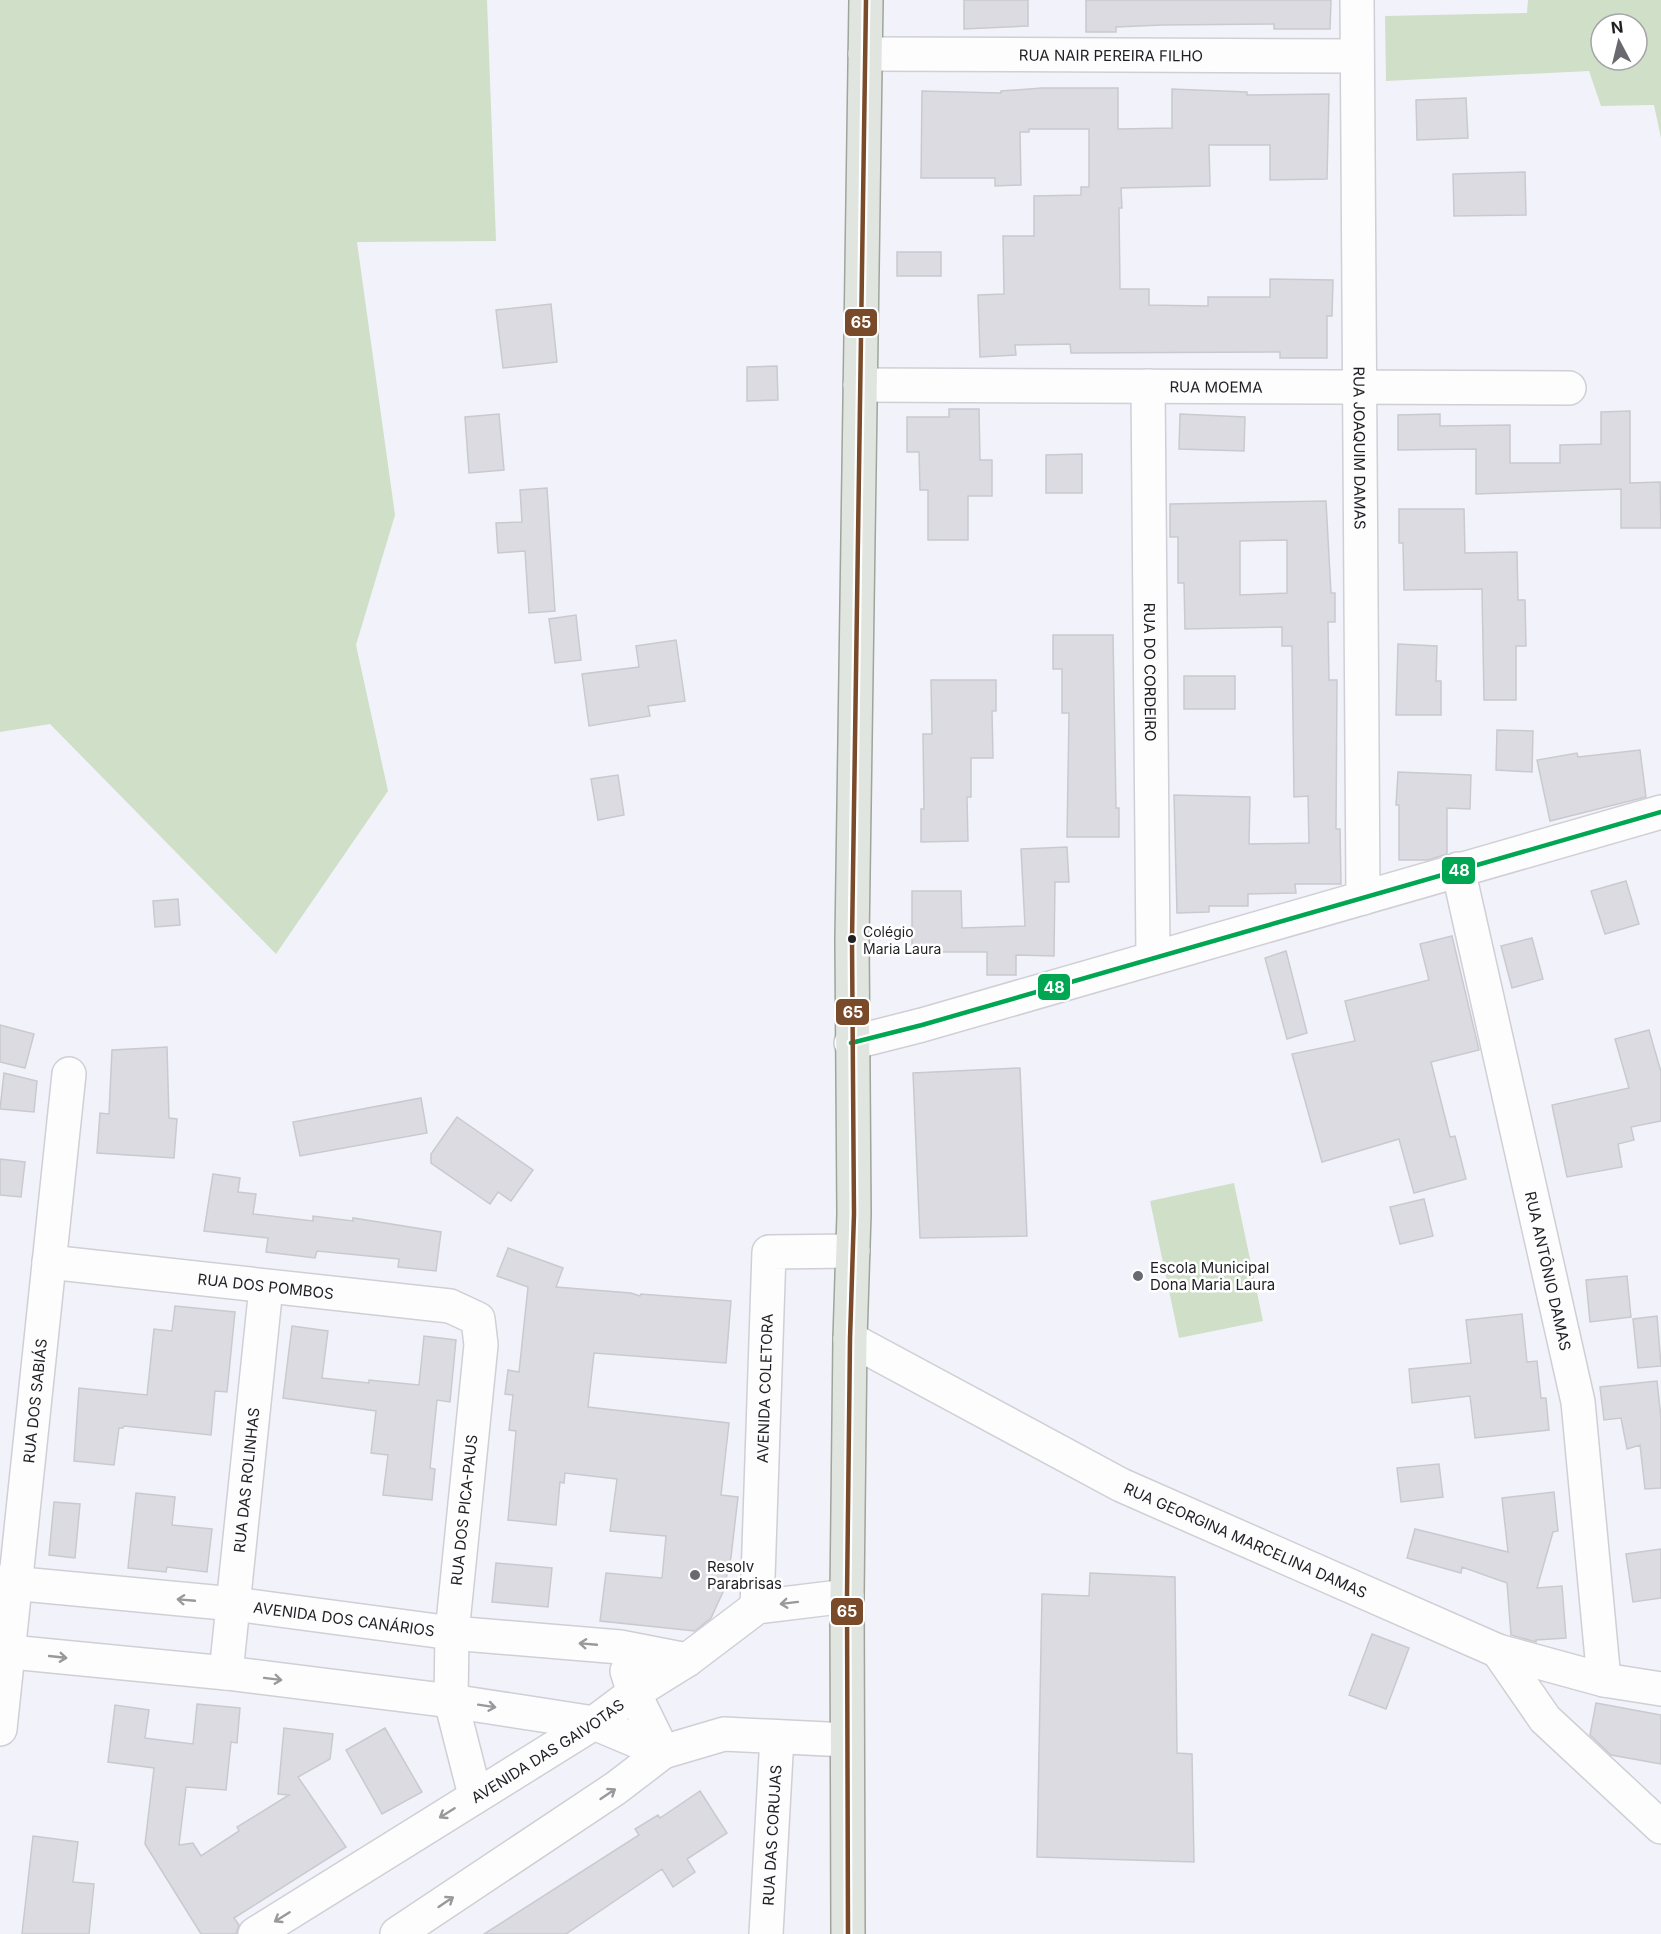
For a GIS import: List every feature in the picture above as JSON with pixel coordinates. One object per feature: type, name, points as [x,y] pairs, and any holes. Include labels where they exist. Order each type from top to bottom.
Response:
[{"type":"main road","points":[[848,1934],[847,1596],[853,1251],[851,1043],[866,0]]},
{"type":"street","name":"RUA JOAQUIM DAMAS","points":[[1357,0],[1363,898]]},
{"type":"street","name":"RUA NAIR PEREIRA FILHO","points":[[865,54],[1357,56]]},
{"type":"street","name":"RUA MOEMA","points":[[860,385],[1569,388]]},
{"type":"street","name":"RUA DO CORDEIRO","points":[[1148,386],[1153,958]]},
{"type":"street","points":[[851,1043],[1661,812]]},
{"type":"street","name":"RUA ANTÔNIO DAMAS","points":[[1458,869],[1578,1402],[1604,1680]]},
{"type":"street","name":"RUA DOS SABIÁS","points":[[0,1729],[7,1583],[49,1262],[69,1074]]},
{"type":"street","name":"AVENIDA COLETORA","points":[[757,1607],[769,1252],[853,1251]]},
{"type":"street","name":"RUA DOS POMBOS","points":[[49,1262],[450,1306],[478,1319]]},
{"type":"street","name":"RUA DAS ROLINHAS","points":[[226,1673],[266,1287]]},
{"type":"street","name":"RUA DOS PICA-PAUS","points":[[475,1795],[451,1701],[452,1633],[481,1345],[478,1319]]},
{"type":"street","name":"RUA GEORGINA MARCELINA DAMAS","points":[[850,1339],[1121,1485],[1498,1651],[1604,1680],[1661,1689]]},
{"type":"street","name":"AVENIDA DOS CANÁRIOS","points":[[7,1583],[234,1604],[452,1633],[620,1647],[687,1660]]},
{"type":"street","points":[[757,1607],[847,1596]]},
{"type":"street","name":"AVENIDA DAS GAIVOTAS","points":[[255,1934],[594,1723],[634,1693],[687,1660],[757,1607]]},
{"type":"street","points":[[620,1647],[634,1693],[663,1752]]},
{"type":"street","points":[[1498,1651],[1545,1719],[1661,1827]]},
{"type":"street","points":[[3,1652],[226,1673],[451,1701],[594,1723],[663,1752]]},
{"type":"street","points":[[397,1934],[616,1788],[663,1752],[724,1734],[847,1740]]},
{"type":"street","name":"RUA DAS CORUJAS","points":[[766,1934],[777,1737]]},
{"type":"green space","points":[[0,0],[487,0],[496,241],[357,242],[395,515],[356,645],[388,791],[276,954],[50,724],[0,732]]},
{"type":"green space","points":[[1528,0],[1661,0],[1661,138],[1654,105],[1601,106],[1589,72],[1649,72],[1649,12],[1589,12],[1589,71],[1386,81],[1385,16],[1527,13]]},
{"type":"green space","points":[[1234,1183],[1263,1321],[1179,1338],[1150,1201]]},
{"type":"building","points":[[964,0],[1028,0],[1028,26],[964,29]]},
{"type":"building","points":[[1086,0],[1331,0],[1330,29],[1274,29],[1274,24],[1162,25],[1116,27],[1116,32],[1086,32]]},
{"type":"building","points":[[1042,88],[1118,88],[1118,129],[1172,128],[1172,89],[1247,92],[1247,95],[1329,94],[1327,179],[1270,180],[1270,145],[1209,145],[1210,186],[1121,188],[1122,208],[1119,208],[1120,289],[1149,289],[1149,305],[1208,306],[1208,297],[1270,297],[1270,279],[1333,280],[1332,316],[1327,316],[1327,358],[1280,358],[1280,352],[1071,353],[1070,344],[1015,345],[1016,355],[980,357],[978,295],[1004,294],[1003,236],[1034,236],[1034,196],[1081,195],[1081,187],[1089,187],[1089,129],[1029,129],[1029,132],[1020,132],[1021,185],[995,186],[995,178],[921,178],[922,91],[1001,93],[1001,91]]},
{"type":"building","points":[[1466,98],[1468,138],[1417,140],[1416,100]]},
{"type":"building","points":[[1525,172],[1526,215],[1454,216],[1453,174]]},
{"type":"building","points":[[897,252],[941,252],[941,276],[897,276]]},
{"type":"building","points":[[551,304],[557,362],[503,368],[496,310]]},
{"type":"building","points":[[777,366],[778,400],[747,401],[747,367]]},
{"type":"building","points":[[949,409],[979,409],[980,460],[992,460],[992,496],[968,496],[968,540],[928,540],[928,490],[920,490],[919,452],[907,452],[907,417],[949,417]]},
{"type":"building","points":[[1630,411],[1630,483],[1660,482],[1661,528],[1621,528],[1621,489],[1476,494],[1476,449],[1398,450],[1398,415],[1440,414],[1440,426],[1510,425],[1510,463],[1560,463],[1560,445],[1601,444],[1601,412]]},
{"type":"building","points":[[499,414],[504,470],[469,473],[465,417]]},
{"type":"building","points":[[1180,414],[1245,417],[1244,451],[1179,449]]},
{"type":"building","points":[[1082,454],[1082,493],[1046,493],[1046,455]]},
{"type":"building","points":[[547,488],[555,611],[529,613],[525,551],[498,553],[496,523],[522,522],[520,490]]},
{"type":"building","points":[[1326,501],[1331,593],[1335,593],[1335,622],[1328,622],[1329,680],[1337,680],[1336,829],[1340,829],[1341,884],[1295,884],[1296,893],[1248,894],[1248,906],[1209,906],[1209,912],[1177,913],[1174,795],[1250,797],[1249,844],[1309,843],[1308,796],[1294,797],[1292,646],[1282,646],[1282,627],[1185,629],[1184,583],[1178,583],[1178,537],[1170,537],[1170,504]],"holes":[[[1287,540],[1287,593],[1240,595],[1240,541]]]},
{"type":"building","points":[[1399,509],[1464,509],[1465,553],[1517,552],[1518,600],[1525,600],[1526,646],[1516,646],[1516,700],[1484,700],[1482,589],[1404,590],[1403,543],[1399,543]]},
{"type":"building","points":[[576,615],[581,660],[555,663],[549,619]]},
{"type":"building","points":[[1053,635],[1113,635],[1116,808],[1119,808],[1119,837],[1067,837],[1069,713],[1062,713],[1062,669],[1053,669]]},
{"type":"building","points":[[676,640],[685,701],[648,706],[650,716],[589,726],[582,674],[639,667],[636,646]]},
{"type":"building","points":[[1398,644],[1437,646],[1436,681],[1441,681],[1441,715],[1396,715]]},
{"type":"building","points":[[1184,676],[1235,676],[1235,709],[1184,709]]},
{"type":"building","points":[[931,680],[996,680],[996,711],[992,711],[993,758],[971,758],[971,797],[967,797],[968,841],[921,842],[921,809],[924,809],[923,734],[932,734]]},
{"type":"building","points":[[1497,730],[1533,731],[1532,772],[1496,770]]},
{"type":"building","points":[[1640,750],[1646,797],[1550,821],[1537,760],[1577,753],[1578,757]]},
{"type":"building","points":[[1398,772],[1471,775],[1470,809],[1447,808],[1447,854],[1428,860],[1399,860],[1399,805],[1396,805]]},
{"type":"building","points":[[618,775],[624,815],[598,820],[591,779]]},
{"type":"building","points":[[1067,847],[1069,882],[1055,882],[1054,956],[1016,955],[1016,975],[987,975],[987,952],[912,952],[912,891],[961,891],[962,928],[1025,926],[1021,849]]},
{"type":"building","points":[[1626,881],[1639,924],[1605,934],[1591,891]]},
{"type":"building","points":[[178,899],[180,925],[155,927],[153,901]]},
{"type":"building","points":[[1452,936],[1479,1050],[1431,1062],[1450,1137],[1455,1136],[1466,1179],[1414,1193],[1399,1139],[1322,1162],[1292,1054],[1355,1041],[1345,1001],[1429,980],[1420,944]]},
{"type":"building","points":[[1532,938],[1543,979],[1512,988],[1501,946]]},
{"type":"building","points":[[1286,951],[1307,1033],[1287,1039],[1265,958]]},
{"type":"building","points":[[0,1025],[34,1034],[25,1068],[0,1062]]},
{"type":"building","points":[[1649,1030],[1661,1072],[1661,1121],[1631,1127],[1634,1140],[1618,1144],[1622,1167],[1567,1177],[1552,1105],[1629,1088],[1615,1039]]},
{"type":"building","points":[[167,1047],[169,1118],[177,1119],[174,1158],[97,1153],[100,1113],[109,1114],[112,1050]]},
{"type":"building","points":[[1020,1068],[1027,1236],[920,1238],[913,1073]]},
{"type":"building","points":[[4,1073],[37,1081],[34,1112],[0,1109]]},
{"type":"building","points":[[421,1098],[427,1133],[300,1156],[293,1122]]},
{"type":"building","points":[[457,1117],[533,1170],[511,1201],[498,1192],[490,1204],[431,1163],[431,1154]]},
{"type":"building","points":[[0,1159],[25,1162],[21,1197],[0,1195]]},
{"type":"building","points":[[213,1174],[240,1178],[238,1192],[256,1194],[253,1214],[313,1221],[313,1216],[353,1221],[353,1218],[441,1232],[436,1271],[398,1267],[399,1259],[317,1251],[315,1258],[266,1252],[268,1238],[204,1231]]},
{"type":"building","points":[[1424,1199],[1433,1236],[1400,1244],[1390,1207]]},
{"type":"building","points":[[508,1248],[563,1268],[556,1287],[631,1293],[640,1296],[641,1294],[731,1301],[726,1363],[594,1353],[588,1407],[729,1423],[721,1495],[738,1497],[731,1557],[723,1592],[711,1618],[695,1631],[600,1621],[606,1573],[662,1578],[666,1536],[610,1531],[617,1479],[565,1473],[564,1483],[560,1482],[556,1525],[508,1520],[516,1431],[509,1430],[513,1395],[505,1394],[508,1370],[519,1372],[528,1287],[497,1276]]},
{"type":"building","points":[[1627,1276],[1631,1317],[1590,1322],[1586,1280]]},
{"type":"building","points":[[175,1306],[235,1312],[227,1392],[215,1391],[211,1435],[124,1426],[119,1428],[114,1465],[74,1461],[79,1388],[147,1395],[154,1329],[172,1331]]},
{"type":"building","points":[[1522,1314],[1527,1362],[1537,1361],[1541,1398],[1546,1398],[1549,1430],[1475,1438],[1470,1396],[1412,1403],[1409,1369],[1471,1363],[1466,1320]]},
{"type":"building","points":[[1657,1316],[1661,1366],[1638,1368],[1633,1319]]},
{"type":"building","points":[[292,1326],[328,1331],[322,1378],[369,1383],[369,1380],[419,1385],[424,1336],[456,1340],[450,1402],[437,1400],[430,1468],[435,1469],[432,1500],[383,1495],[388,1455],[371,1453],[376,1411],[283,1398]]},
{"type":"building","points":[[1657,1381],[1661,1418],[1661,1488],[1645,1489],[1640,1445],[1627,1449],[1621,1418],[1604,1420],[1600,1387]]},
{"type":"building","points":[[1439,1464],[1443,1497],[1401,1502],[1397,1468]]},
{"type":"building","points":[[1554,1492],[1558,1531],[1553,1532],[1537,1588],[1562,1586],[1566,1638],[1536,1640],[1536,1642],[1511,1635],[1507,1583],[1462,1567],[1461,1573],[1407,1558],[1415,1529],[1508,1552],[1502,1498]]},
{"type":"building","points":[[136,1493],[175,1497],[172,1525],[212,1529],[207,1572],[167,1567],[166,1572],[128,1568]]},
{"type":"building","points":[[54,1502],[80,1504],[75,1558],[49,1555]]},
{"type":"building","points":[[1661,1549],[1661,1598],[1633,1602],[1626,1554]]},
{"type":"building","points":[[496,1563],[552,1568],[548,1607],[492,1602]]},
{"type":"building","points":[[1090,1573],[1175,1577],[1177,1753],[1192,1754],[1194,1862],[1037,1857],[1042,1594],[1089,1596]]},
{"type":"building","points":[[1372,1634],[1409,1648],[1386,1709],[1349,1695]]},
{"type":"building","points":[[1596,1703],[1661,1715],[1661,1764],[1611,1755],[1590,1735]]},
{"type":"building","points":[[197,1704],[240,1708],[237,1743],[231,1742],[226,1790],[186,1787],[179,1845],[193,1843],[201,1856],[239,1831],[237,1827],[289,1795],[278,1794],[284,1728],[333,1734],[330,1759],[298,1777],[346,1847],[234,1918],[239,1925],[236,1934],[201,1934],[145,1844],[154,1768],[108,1762],[115,1705],[149,1710],[145,1738],[193,1744]]},
{"type":"building","points":[[385,1728],[422,1792],[382,1814],[346,1750]]},
{"type":"building","points":[[700,1791],[727,1833],[687,1859],[695,1872],[673,1887],[662,1869],[566,1934],[484,1934],[639,1835],[635,1829],[658,1815],[660,1818]]},
{"type":"building","points":[[33,1836],[78,1842],[73,1882],[94,1884],[89,1934],[22,1934]]},
{"type":"transit line","name":"65","points":[[848,1934],[847,1596],[854,1214],[852,941],[866,0]]},
{"type":"transit line","name":"48","points":[[851,1043],[922,1025],[1661,812]]},
{"type":"place","name":"Colégio Maria Laura","points":[[852,939]]},
{"type":"place","name":"Escola Municipal Dona Maria Laura","points":[[1138,1276]]},
{"type":"place","name":"Resolv Parabrisas","points":[[695,1575]]}]
